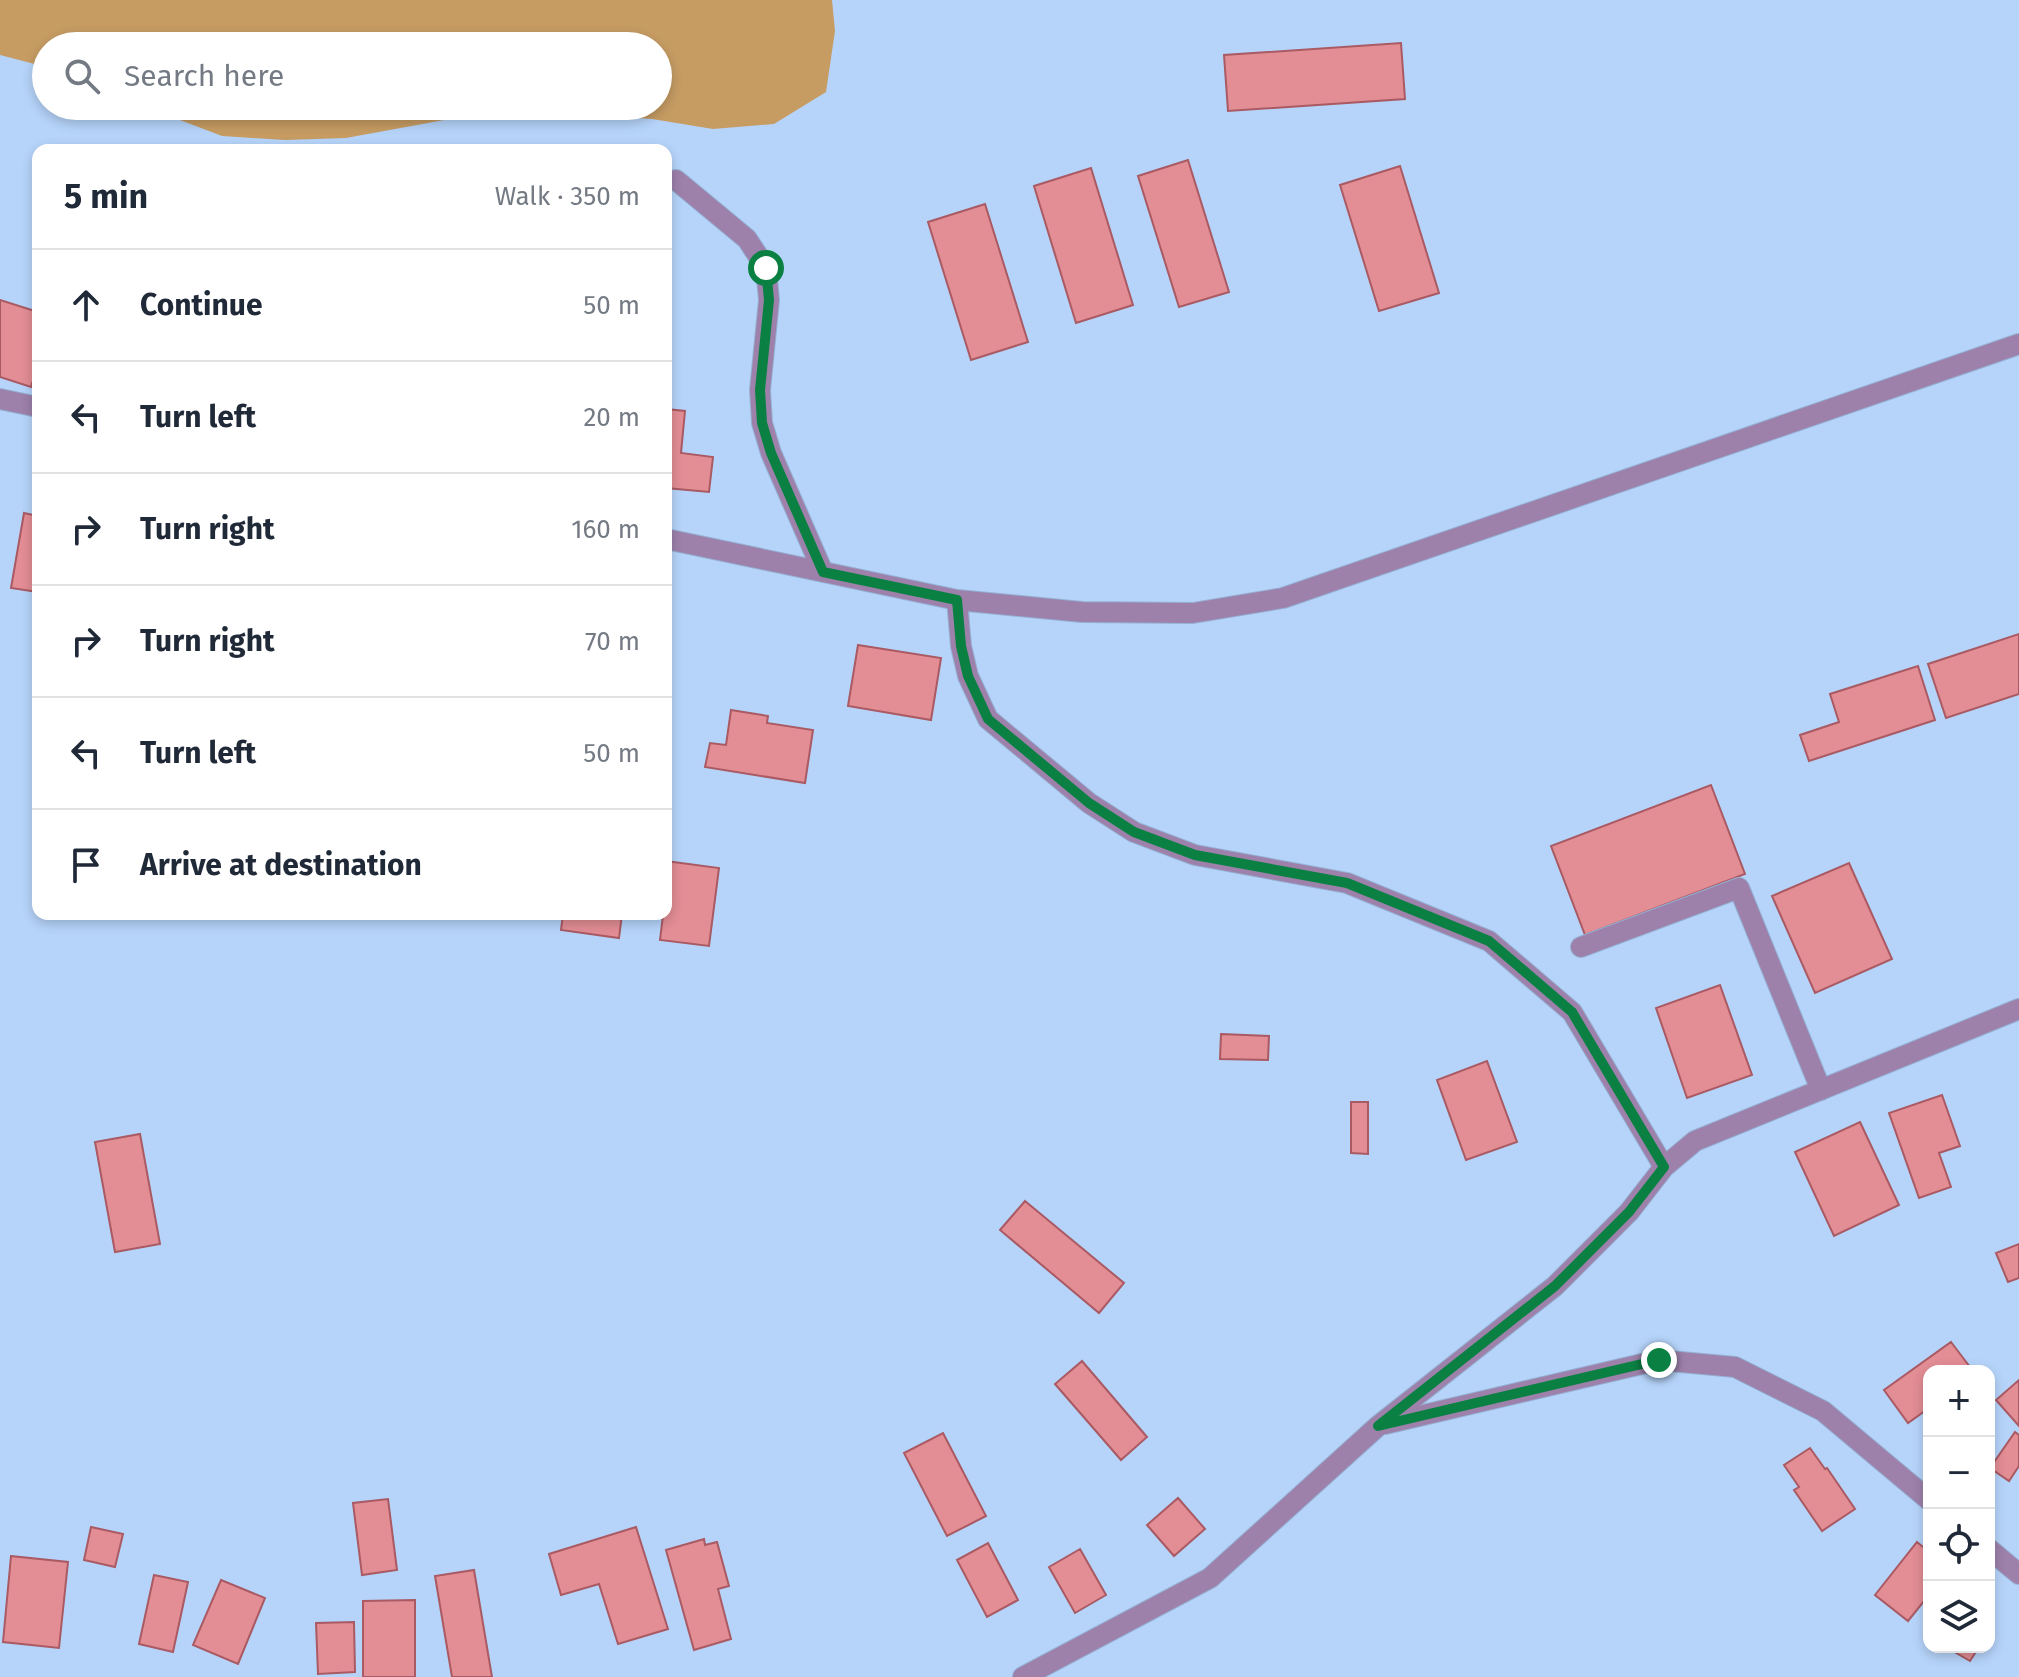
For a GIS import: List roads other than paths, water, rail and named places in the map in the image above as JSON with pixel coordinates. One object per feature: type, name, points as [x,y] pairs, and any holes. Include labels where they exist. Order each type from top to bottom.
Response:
[{"type":"street","points":[[676,180],[747,239],[766,268],[769,300],[760,390],[762,423],[771,453],[823,572]]},
{"type":"street","points":[[672,540],[957,600],[1082,612],[1193,613],[1283,598],[2019,344]]},
{"type":"street","points":[[0,399],[32,406]]},
{"type":"street","points":[[957,600],[961,646],[968,676],[988,719],[1089,803],[1134,832],[1195,855],[1347,883],[1489,941],[1572,1012],[1664,1167]]},
{"type":"street","points":[[1581,947],[1739,888],[1821,1090]]},
{"type":"street","points":[[1023,1677],[1210,1578],[1378,1426],[1555,1286],[1629,1212],[1664,1167],[1695,1141],[2019,1009]]},
{"type":"street","points":[[1378,1426],[1659,1360],[1735,1367],[1823,1411],[1923,1495]]},
{"type":"street","points":[[1995,1554],[2019,1574]]}]
